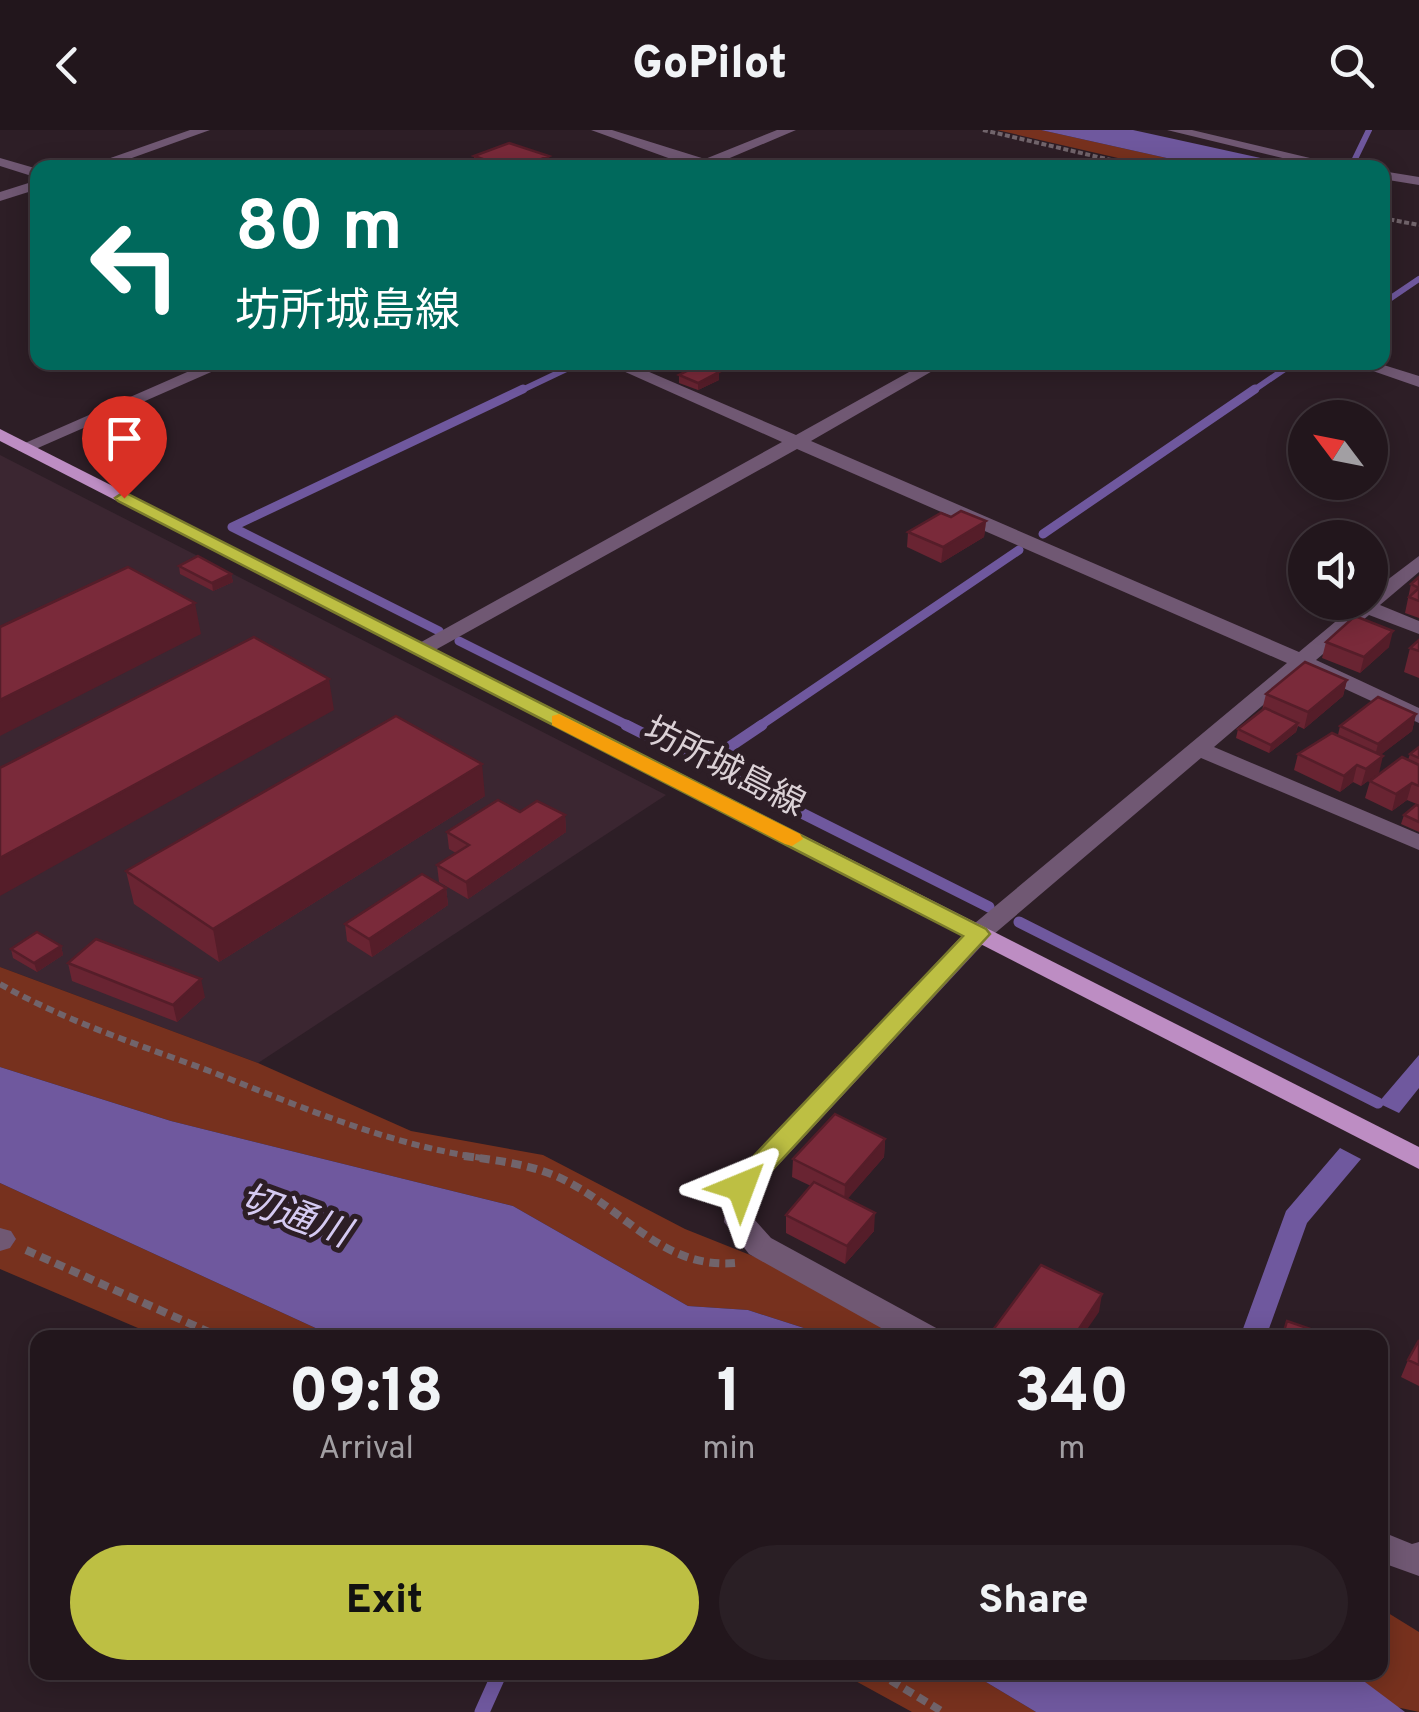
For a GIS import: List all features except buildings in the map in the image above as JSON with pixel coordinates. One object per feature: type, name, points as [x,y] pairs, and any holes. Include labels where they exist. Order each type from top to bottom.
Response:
[{"type":"main road","name":"坊所城島線","points":[[0,434],[1419,1159]]},
{"type":"street","points":[[113,160],[203,130]]},
{"type":"street","points":[[598,130],[690,160]]},
{"type":"street","points":[[722,160],[789,130]]},
{"type":"street","points":[[1174,130],[1309,160]]},
{"type":"street","points":[[0,162],[30,171]]},
{"type":"street","points":[[1390,176],[1419,181]]},
{"type":"street","points":[[0,197],[30,187]]},
{"type":"street","points":[[25,446],[207,370]]},
{"type":"street","points":[[631,370],[1300,660],[1419,716]]},
{"type":"street","points":[[421,650],[926,370]]},
{"type":"street","points":[[1381,370],[1419,382]]},
{"type":"street","points":[[1388,589],[1419,562]]},
{"type":"street","points":[[1388,616],[1419,628]]},
{"type":"street","points":[[912,1330],[760,1246],[739,1222],[741,1187],[978,934],[1352,620]]},
{"type":"street","points":[[1197,748],[1419,844]]},
{"type":"street","points":[[1388,1550],[1416,1562],[1419,1557]]},
{"type":"path","points":[[984,130],[1112,160]]},
{"type":"path","points":[[1390,219],[1419,224]]},
{"type":"path","points":[[0,984],[48,1011],[418,1147],[521,1162],[571,1183],[673,1252],[714,1268],[744,1261],[760,1246]]},
{"type":"path","points":[[1,1240],[204,1330]]},
{"type":"path","points":[[890,1680],[943,1712]]},
{"type":"shaded area","points":[[997,130],[1041,130],[1176,160],[1127,160]]},
{"type":"shaded area","points":[[0,455],[666,795],[258,1063],[0,967]]},
{"type":"shaded area","points":[[0,967],[258,1063],[411,1131],[543,1155],[685,1229],[795,1273],[894,1330],[810,1330],[748,1310],[688,1306],[513,1206],[171,1121],[0,1067]]},
{"type":"shaded area","points":[[0,1183],[320,1330],[143,1330],[0,1269]]},
{"type":"shaded area","points":[[1388,1613],[1419,1632],[1419,1712],[1396,1707],[1362,1680],[1388,1680]]},
{"type":"shaded area","points":[[854,1680],[983,1680],[1036,1712],[912,1712]]},
{"type":"water","points":[[1041,130],[1133,130],[1269,160],[1176,160]]},
{"type":"water","points":[[1419,1055],[1419,1088],[1399,1113],[1378,1103]]},
{"type":"water","name":"切通川","points":[[0,1067],[171,1121],[513,1206],[688,1306],[748,1310],[810,1330],[320,1330],[0,1183]]},
{"type":"water","points":[[1340,1148],[1361,1159],[1307,1223],[1269,1330],[1243,1330],[1286,1211]]},
{"type":"water","points":[[983,1680],[1362,1680],[1405,1712],[1036,1712]]},
{"type":"waterway","points":[[1354,160],[1369,130]]},
{"type":"waterway","points":[[1390,299],[1419,279]]},
{"type":"waterway","points":[[518,392],[564,370]]},
{"type":"waterway","points":[[1251,392],[1283,370]]},
{"type":"waterway","points":[[439,631],[232,527],[523,389]]},
{"type":"waterway","points":[[1043,534],[1255,389]]},
{"type":"waterway","points":[[758,727],[1019,550]]},
{"type":"waterway","points":[[459,641],[631,727]]},
{"type":"waterway","points":[[626,725],[989,907]]},
{"type":"waterway","points":[[704,764],[762,725]]},
{"type":"waterway","points":[[1019,922],[1378,1103]]},
{"type":"waterway","points":[[482,1712],[496,1680]]},
{"type":"slow traffic","points":[[559,720],[792,839]]},
{"type":"route","points":[[124,498],[978,934],[840,1086],[741,1187]]}]
